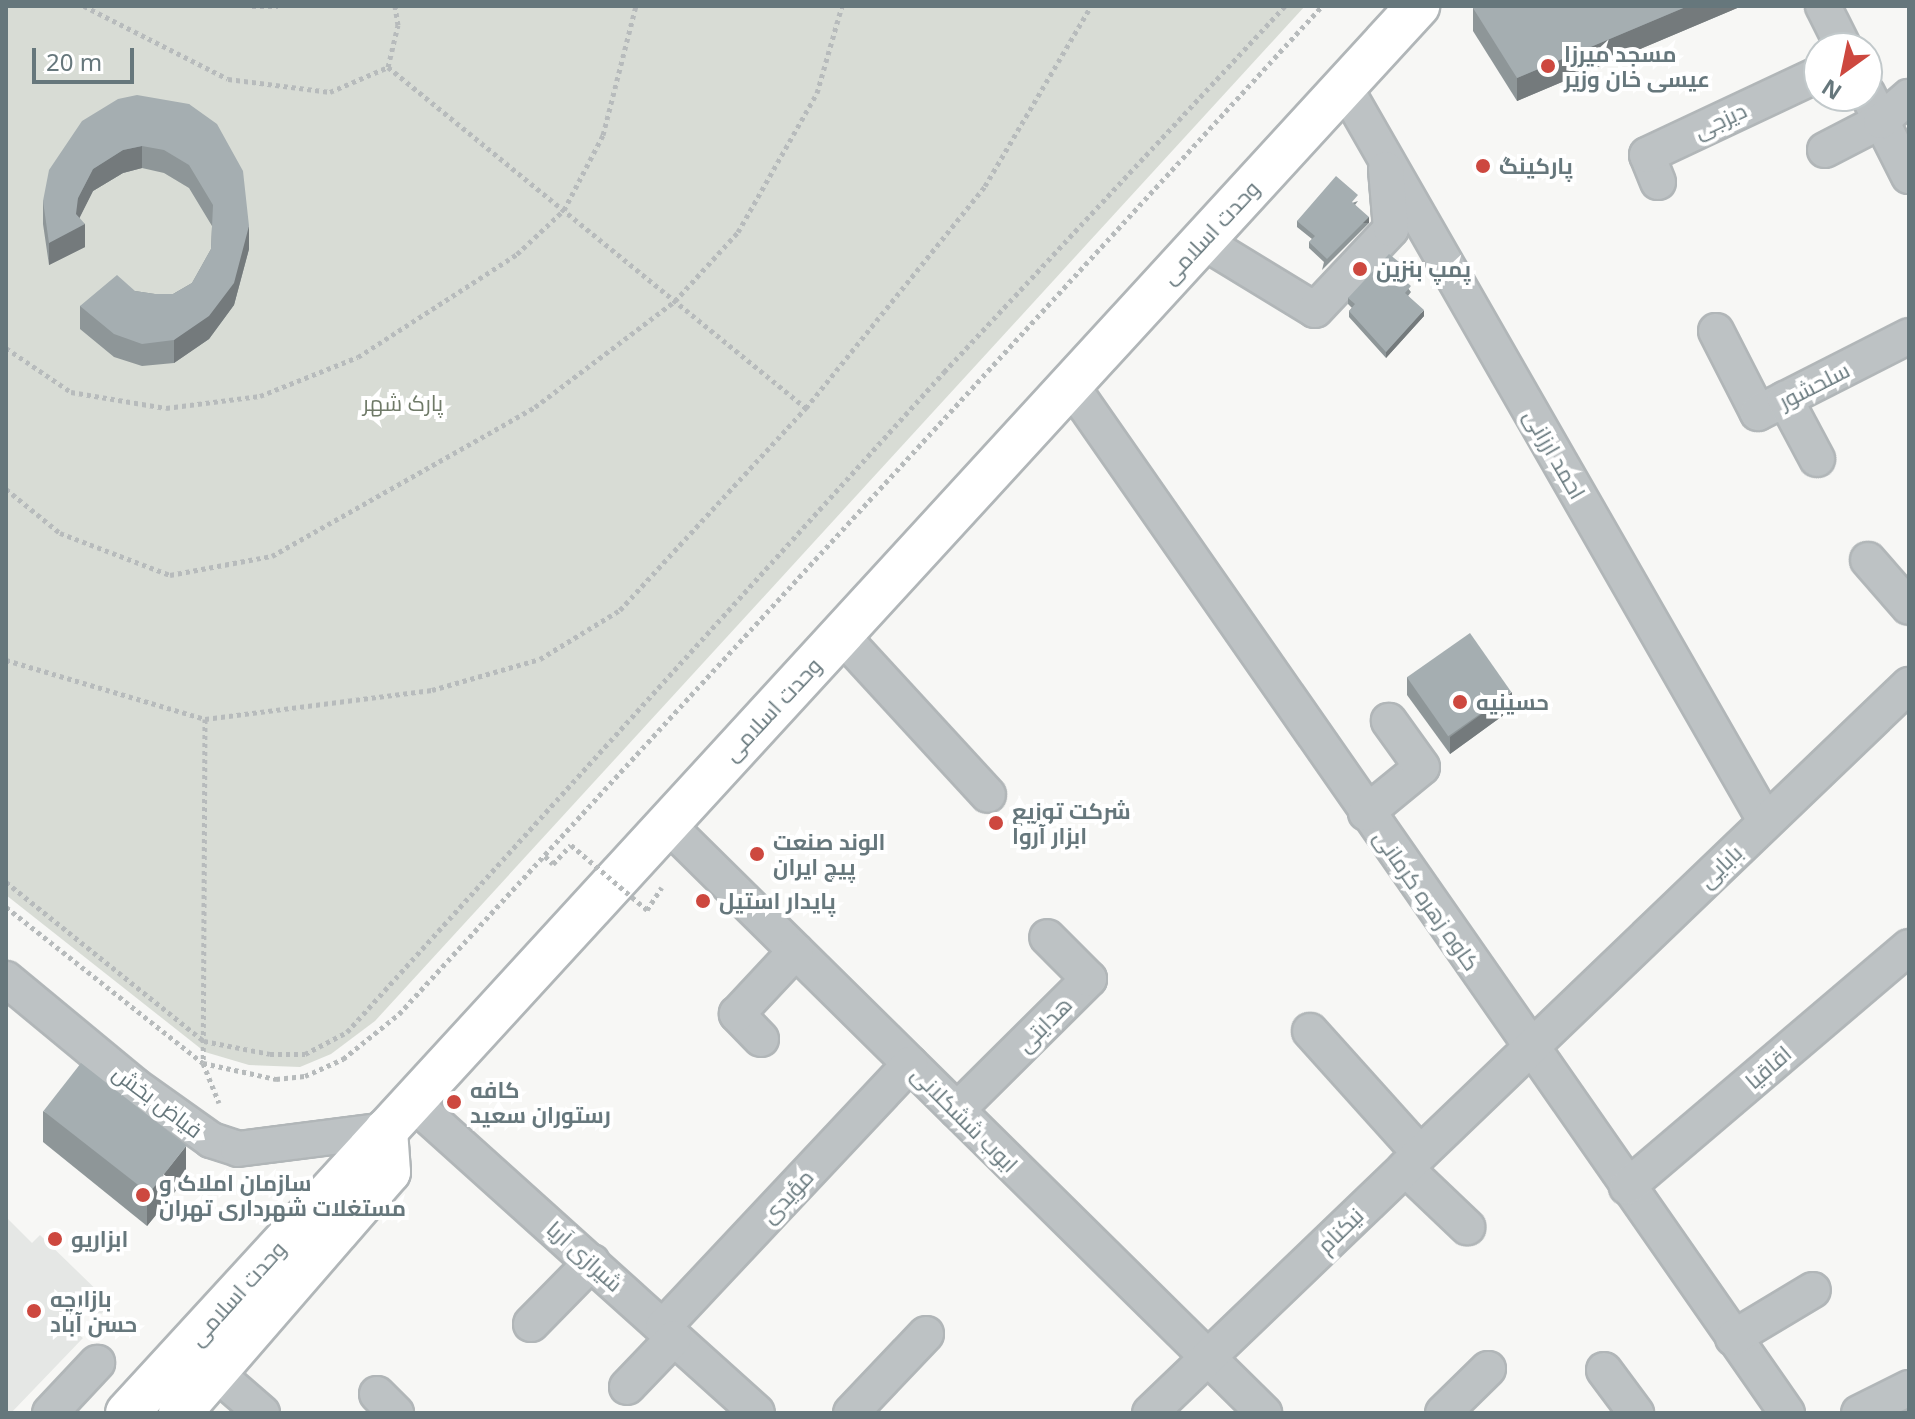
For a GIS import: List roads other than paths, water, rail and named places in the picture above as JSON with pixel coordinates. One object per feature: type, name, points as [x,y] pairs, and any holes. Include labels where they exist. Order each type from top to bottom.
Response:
[{"type":"main road","name":"وحدت اسلامی","points":[[127,1413],[1418,6]]},
{"type":"main road","points":[[180,1413],[389,1172],[399,1116]]},
{"type":"street","points":[[1823,6],[1836,32]]},
{"type":"street","name":"دیزجی","points":[[1658,182],[1647,155],[1803,82]]},
{"type":"street","name":"احمد ارزانی","points":[[1344,86],[1766,822]]},
{"type":"street","points":[[1883,104],[1909,97]]},
{"type":"street","points":[[1825,150],[1868,112]]},
{"type":"street","points":[[1877,112],[1909,176]]},
{"type":"street","points":[[1202,241],[1315,310],[1391,229],[1385,160]]},
{"type":"street","name":"سلحشور","points":[[1716,331],[1758,413],[1909,336]]},
{"type":"street","name":"کاوه زهره کرمانی","points":[[1070,384],[1787,1413]]},
{"type":"street","points":[[1785,399],[1817,459]]},
{"type":"street","points":[[1868,560],[1909,607]]},
{"type":"street","points":[[841,635],[988,795]]},
{"type":"street","name":"بابایی","points":[[1530,1048],[1909,685]]},
{"type":"street","points":[[1366,813],[1422,767],[1389,721]]},
{"type":"street","name":"ایوب ششکلانی","points":[[667,824],[1264,1413]]},
{"type":"street","name":"هدایتی","points":[[957,1110],[1089,979],[1047,937]]},
{"type":"street","name":"اقاقیا","points":[[1627,1187],[1909,948]]},
{"type":"street","points":[[761,1039],[737,1014],[796,951]]},
{"type":"street","name":"فیاض بخش","points":[[6,979],[134,1085],[211,1140],[238,1149],[399,1116]]},
{"type":"street","points":[[1310,1031],[1467,1227]]},
{"type":"street","name":"نیکنام","points":[[1150,1413],[1530,1048]]},
{"type":"street","name":"مؤیدی","points":[[627,1387],[669,1332],[910,1064]]},
{"type":"street","name":"شیرازی آریا","points":[[399,1116],[592,1262],[757,1413]]},
{"type":"street","points":[[531,1324],[592,1262]]},
{"type":"street","points":[[1733,1338],[1813,1290]]},
{"type":"street","points":[[851,1413],[926,1334]]},
{"type":"street","points":[[50,1413],[97,1363]]},
{"type":"street","points":[[1443,1413],[1488,1369]]},
{"type":"street","points":[[1604,1370],[1636,1413]]},
{"type":"street","points":[[216,1373],[262,1413]]},
{"type":"street","points":[[1859,1413],[1909,1388]]},
{"type":"place","name":"مسجد میرزا عیسی خان وزیر","points":[[1548,66]]},
{"type":"place","name":"پارکینگ","points":[[1483,166]]},
{"type":"place","name":"پمپ بنزین","points":[[1360,269]]},
{"type":"place","name":"حسینیه","points":[[1460,702]]},
{"type":"place","name":"شرکت توزیع ابزار آروا","points":[[996,823]]},
{"type":"place","name":"الوند صنعت پیچ ایران","points":[[757,854]]},
{"type":"place","name":"پایدار استیل","points":[[703,901]]},
{"type":"place","name":"کافه رستوران سعید","points":[[454,1102]]},
{"type":"place","name":"سازمان املاک و مستغلات شهرداری تهران","points":[[143,1195]]},
{"type":"place","name":"ابزاریو","points":[[55,1239]]},
{"type":"place","name":"بازارچه حسن آباد","points":[[34,1311]]},
{"type":"park label","name":"پارک شهر","points":[[403,403]]}]
